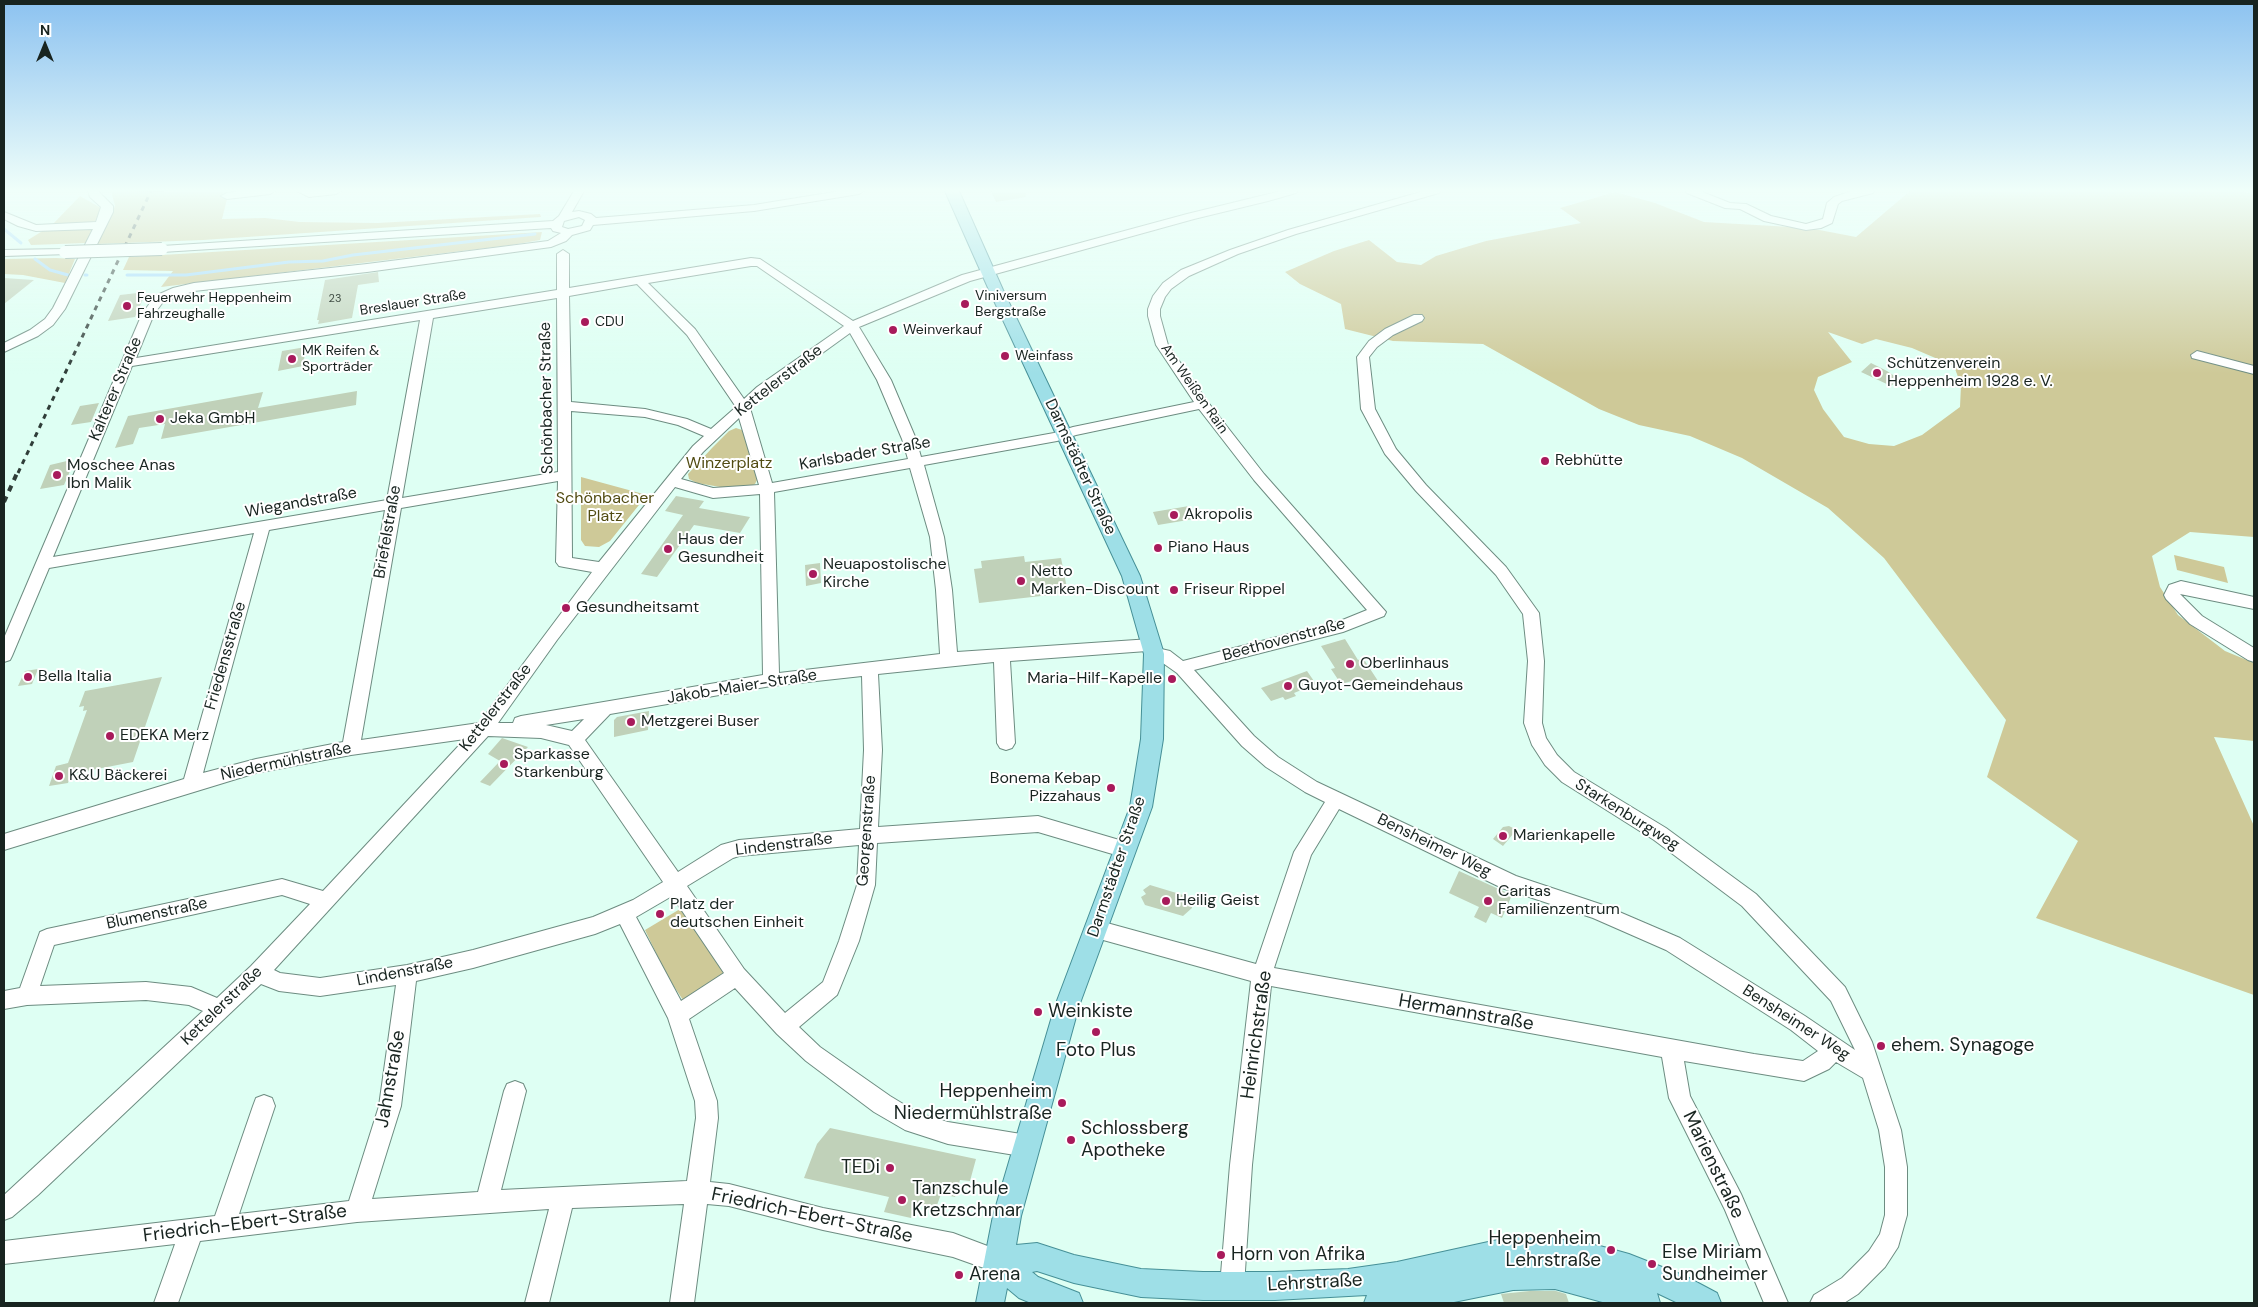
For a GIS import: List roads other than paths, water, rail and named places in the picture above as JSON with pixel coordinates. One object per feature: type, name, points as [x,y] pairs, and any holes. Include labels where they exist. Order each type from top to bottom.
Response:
[{"type":"main road","name":"Darmstädter Straße","points":[[979,252],[1131,576],[1153,649],[1152,739],[1141,807],[1067,1006],[1007,1216],[990,1303]]},
{"type":"main road","name":"Lehrstraße","points":[[998,1261],[1037,1257],[1074,1269],[1141,1282],[1232,1286],[1348,1283],[1397,1276],[1469,1258],[1511,1251],[1544,1251],[1600,1260],[1629,1268],[1674,1286],[1708,1303]]},
{"type":"main road","points":[[998,1261],[1028,1288],[1069,1303]]},
{"type":"main road","name":"Lehrstraße","points":[[1378,1303],[1513,1276],[1555,1275],[1622,1292],[1646,1303]]},
{"type":"street","points":[[4,253],[65,252]]},
{"type":"street","points":[[4,348],[34,333],[49,322],[59,309],[88,252]]},
{"type":"street","name":"Kalterer Straße","points":[[4,656],[153,305],[167,295],[194,287],[490,252]]},
{"type":"street","points":[[988,273],[1062,252]]},
{"type":"street","name":"Am Weißen Rain","points":[[1234,252],[1186,273],[1167,286],[1156,302],[1154,309],[1155,324],[1162,345],[1202,404],[1259,477],[1375,606]]},
{"type":"street","name":"Schönbacher Straße","points":[[563,254],[564,562],[603,568]]},
{"type":"street","name":"Breslauer Straße","points":[[129,363],[564,294],[751,262],[760,263]]},
{"type":"street","points":[[760,263],[852,326],[898,410],[916,462],[936,537],[944,590],[949,659]]},
{"type":"street","name":"Kettelerstraße","points":[[4,1209],[30,1187],[258,972],[326,901],[484,729],[551,636],[672,481],[698,449],[743,406],[762,390],[852,326],[944,286],[988,273]]},
{"type":"street","points":[[640,281],[691,332],[743,406],[767,489],[771,680]]},
{"type":"street","name":"Briefelstraße","points":[[350,748],[427,316]]},
{"type":"street","name":"Starkenburgweg","points":[[1418,318],[1389,332],[1372,344],[1363,356],[1368,409],[1390,451],[1421,488],[1501,571],[1532,613],[1536,661],[1533,723],[1538,740],[1551,760],[1568,777],[1660,834],[1749,900],[1838,994],[1865,1049],[1890,1130],[1896,1167],[1896,1215],[1890,1239],[1877,1259],[1850,1286],[1822,1303]]},
{"type":"street","points":[[2197,355],[2254,370]]},
{"type":"street","name":"Karlsbader Straße","points":[[672,481],[712,492],[767,489],[1065,434],[1202,404]]},
{"type":"street","points":[[564,406],[645,413],[682,422],[714,435]]},
{"type":"street","name":"Wiegandstraße","points":[[42,564],[565,475]]},
{"type":"street","name":"Friedensstraße","points":[[191,784],[262,527]]},
{"type":"street","points":[[2254,603],[2181,587],[2174,589],[2172,595],[2196,620],[2254,656]]},
{"type":"street","name":"Beethovenstraße","points":[[1183,669],[1189,665],[1343,626],[1378,612],[1375,606]]},
{"type":"street","name":"Bensheimer Weg","points":[[1153,649],[1183,669],[1248,741],[1272,762],[1311,787],[1509,882],[1596,911],[1673,944],[1798,1023],[1833,1049],[1873,1072]]},
{"type":"street","name":"Jakob-Maier-Straße","points":[[484,729],[771,680],[1002,654],[1153,649]]},
{"type":"street","points":[[1002,654],[1006,743]]},
{"type":"street","name":"Georgenstraße","points":[[784,1027],[830,988],[866,885],[873,750],[870,669]]},
{"type":"street","points":[[603,710],[575,739],[594,764],[737,976],[784,1027],[813,1054],[882,1104],[913,1122],[948,1133],[1027,1146]]},
{"type":"street","name":"Niedermühlstraße","points":[[4,842],[191,784],[256,766],[350,748],[484,729],[541,731],[575,739]]},
{"type":"street","name":"Heinrichstraße","points":[[1232,1286],[1241,1165],[1262,975],[1303,852],[1336,799]]},
{"type":"street","name":"Lindenstraße","points":[[258,972],[279,982],[320,987],[408,974],[534,943],[595,925],[624,914],[728,851],[739,848],[868,836],[1038,824],[1065,830],[1126,850]]},
{"type":"street","name":"Blumenstraße","points":[[27,996],[47,938],[282,887],[326,901]]},
{"type":"street","points":[[624,914],[677,1016],[706,1101],[707,1118],[682,1303]]},
{"type":"street","name":"Hermannstraße","points":[[1096,929],[1262,975],[1672,1050],[1804,1070],[1822,1062],[1833,1049]]},
{"type":"street","name":"Jahnstraße","points":[[357,1211],[390,1106],[408,974]]},
{"type":"street","points":[[677,1016],[737,976]]},
{"type":"street","points":[[4,1000],[27,996],[146,991],[170,992],[191,996],[219,1009]]},
{"type":"street","name":"Marienstraße","points":[[1672,1050],[1680,1098],[1733,1202],[1776,1303]]},
{"type":"street","points":[[486,1203],[515,1091]]},
{"type":"street","points":[[223,1227],[264,1106]]},
{"type":"street","name":"Friedrich-Ebert-Straße","points":[[4,1253],[357,1211],[563,1197],[698,1192],[729,1195],[823,1219],[953,1245],[998,1261]]},
{"type":"street","points":[[537,1303],[563,1197]]},
{"type":"street","points":[[166,1303],[192,1230]]},
{"type":"waterway","points":[[127,275],[186,275],[289,262],[323,261],[379,252]]},
{"type":"waterway","points":[[35,259],[50,270],[68,275]]},
{"type":"railway","points":[[18,473],[122,252]]},
{"type":"railway","points":[[4,502],[18,471]]},
{"type":"place","name":"Viniversum Bergstraße","points":[[965,304]]},
{"type":"place","name":"Feuerwehr Heppenheim Fahrzeughalle","points":[[127,306]]},
{"type":"place","name":"CDU","points":[[585,322]]},
{"type":"place","name":"Weinverkauf","points":[[893,330]]},
{"type":"place","name":"Weinfass","points":[[1005,356]]},
{"type":"place","name":"MK Reifen & Sporträder","points":[[292,359]]},
{"type":"place","name":"Schützenverein Heppenheim 1928 e. V.","points":[[1877,373]]},
{"type":"place","name":"Jeka GmbH","points":[[160,419]]},
{"type":"place","name":"Rebhütte","points":[[1545,461]]},
{"type":"place","name":"Moschee Anas Ibn Malik","points":[[57,475]]},
{"type":"place","name":"Akropolis","points":[[1174,515]]},
{"type":"place","name":"Piano Haus","points":[[1158,548]]},
{"type":"place","name":"Haus der Gesundheit","points":[[668,549]]},
{"type":"place","name":"Neuapostolische Kirche","points":[[813,574]]},
{"type":"place","name":"Netto Marken-Discount","points":[[1021,581]]},
{"type":"place","name":"Friseur Rippel","points":[[1174,590]]},
{"type":"place","name":"Gesundheitsamt","points":[[566,608]]},
{"type":"place","name":"Oberlinhaus","points":[[1350,664]]},
{"type":"place","name":"Bella Italia","points":[[28,677]]},
{"type":"place","name":"Maria-Hilf-Kapelle","points":[[1172,679]]},
{"type":"place","name":"Guyot-Gemeindehaus","points":[[1288,686]]},
{"type":"place","name":"Metzgerei Buser","points":[[631,722]]},
{"type":"place","name":"EDEKA Merz","points":[[110,736]]},
{"type":"place","name":"Sparkasse Starkenburg","points":[[504,764]]},
{"type":"place","name":"K&U Bäckerei","points":[[59,776]]},
{"type":"place","name":"Bonema Kebap Pizzahaus","points":[[1111,788]]},
{"type":"place","name":"Marienkapelle","points":[[1503,836]]},
{"type":"place","name":"Heilig Geist","points":[[1166,901]]},
{"type":"place","name":"Caritas Familienzentrum","points":[[1488,901]]},
{"type":"place","name":"Platz der deutschen Einheit","points":[[660,914]]},
{"type":"place","name":"Weinkiste","points":[[1038,1012]]},
{"type":"place","name":"Foto Plus","points":[[1096,1032]]},
{"type":"place","name":"ehem. Synagoge","points":[[1881,1046]]},
{"type":"place","name":"Heppenheim Niedermühlstraße","points":[[1062,1103]]},
{"type":"place","name":"Schlossberg Apotheke","points":[[1071,1140]]},
{"type":"place","name":"TEDi","points":[[890,1168]]},
{"type":"place","name":"Tanzschule Kretzschmar","points":[[902,1200]]},
{"type":"place","name":"Heppenheim Lehrstraße","points":[[1611,1250]]},
{"type":"place","name":"Horn von Afrika","points":[[1221,1255]]},
{"type":"place","name":"Else Miriam Sundheimer","points":[[1652,1264]]},
{"type":"place","name":"Arena","points":[[959,1275]]},
{"type":"park label","name":"Winzerplatz","points":[[729,464]]},
{"type":"park label","name":"Schönbacher Platz","points":[[605,508]]}]
